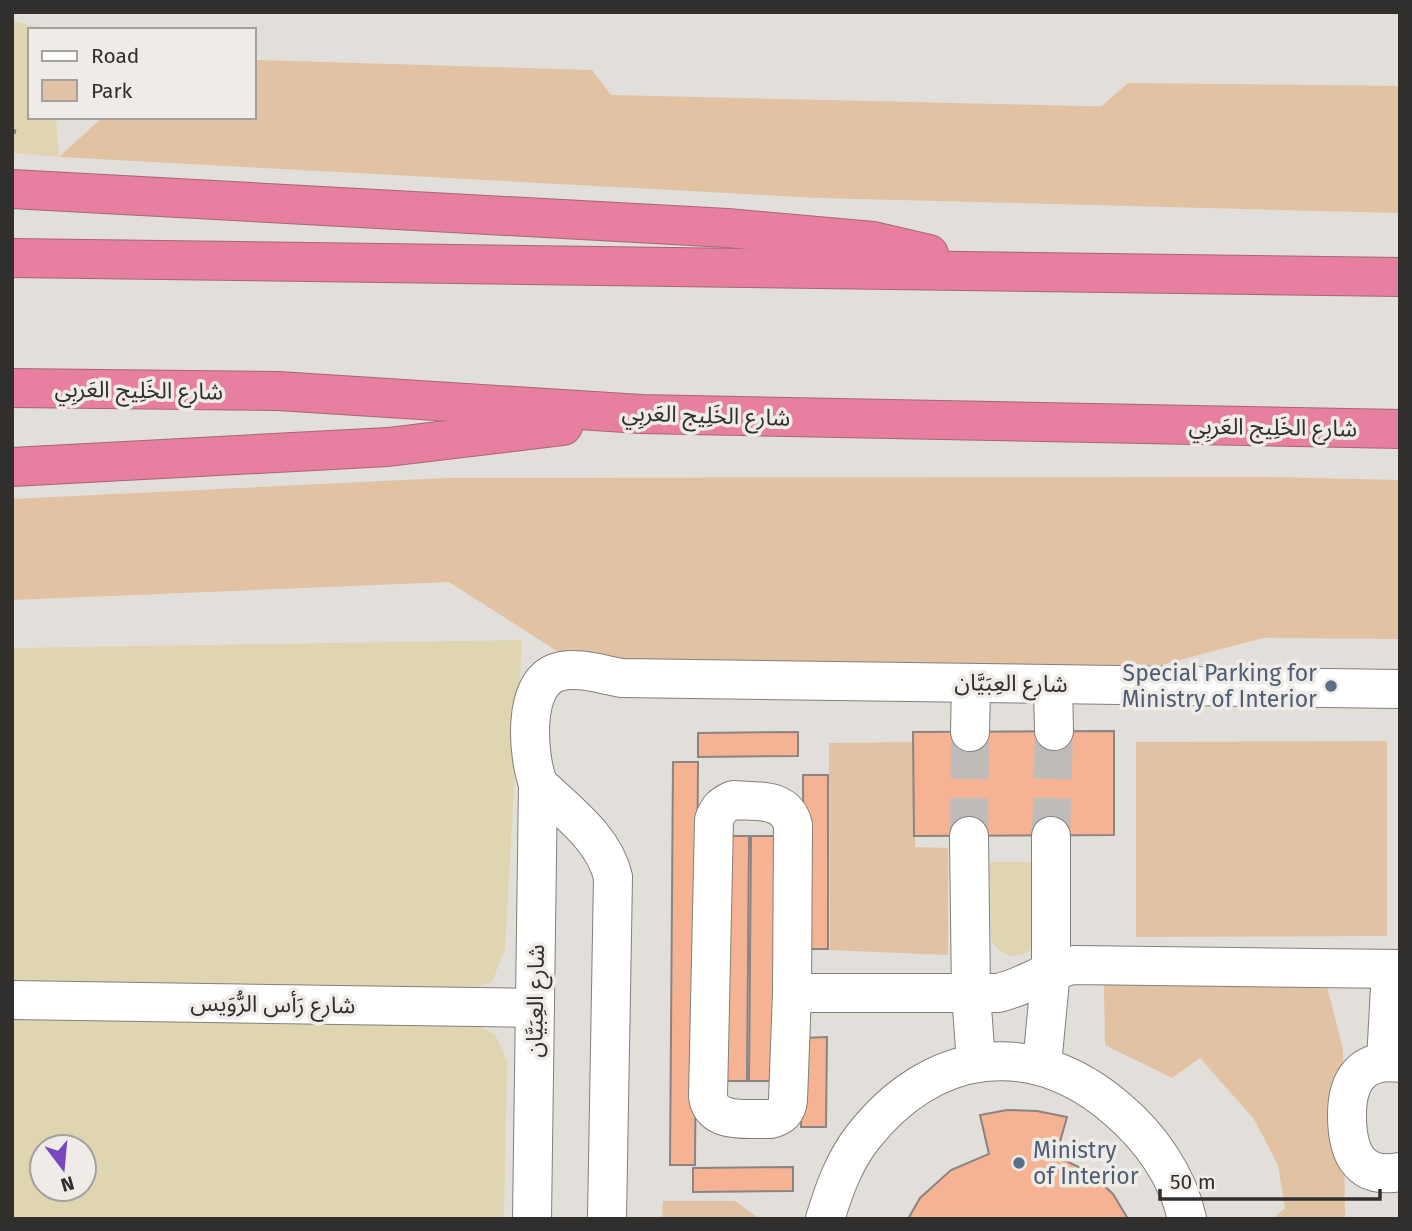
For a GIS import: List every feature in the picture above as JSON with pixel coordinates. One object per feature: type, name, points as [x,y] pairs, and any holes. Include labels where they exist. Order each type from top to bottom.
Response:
[{"type":"highway","points":[[12,190],[833,236],[916,250],[985,270]]},
{"type":"highway","points":[[12,258],[1400,277]]},
{"type":"highway","name":"شارع الخَلِيج العَربِي","points":[[12,388],[278,391],[641,414],[1400,429]]},
{"type":"highway","points":[[12,467],[388,447],[458,440],[641,414]]},
{"type":"street","name":"شارع العِبَيَّان","points":[[532,1219],[538,784],[550,757],[553,711],[574,689],[622,678],[1400,689]]},
{"type":"street","points":[[970,732],[971,683]]},
{"type":"street","points":[[1054,684],[1054,731]]},
{"type":"street","points":[[538,784],[599,845],[611,865],[613,877],[607,1219]]},
{"type":"street","points":[[733,800],[774,803],[783,807],[790,815],[793,825],[792,993],[788,1100],[785,1111],[770,1119],[728,1117],[716,1113],[708,1097],[714,820],[717,810],[733,800]]},
{"type":"street","points":[[969,836],[971,994],[976,1062]]},
{"type":"street","points":[[1042,1065],[1051,970],[1051,836]]},
{"type":"street","points":[[792,993],[971,994],[1012,990],[1037,980],[1051,970],[1074,965],[1395,969],[1393,1062],[1372,1065],[1360,1072],[1352,1083],[1347,1097],[1347,1139],[1360,1163],[1371,1170],[1384,1173],[1400,1171]]},
{"type":"street","name":"شارع رَأس الرُّوَيس","points":[[12,1000],[535,1008]]},
{"type":"street","points":[[825,1219],[844,1168],[862,1139],[884,1113],[910,1092],[940,1075],[976,1062],[1022,1061],[1042,1065],[1073,1078],[1104,1097],[1131,1120],[1154,1147],[1172,1177],[1187,1219]]},
{"type":"green space","points":[[256,60],[592,70],[611,95],[1084,106],[1102,106],[1128,83],[1400,86],[1400,213],[820,198],[59,157],[101,119],[256,119]]},
{"type":"green space","points":[[1270,477],[1400,480],[1400,639],[1263,638],[1161,665],[579,665],[449,582],[12,600],[12,499],[445,478]]},
{"type":"green space","points":[[1387,741],[1387,936],[1136,937],[1136,742]]},
{"type":"green space","points":[[915,742],[915,847],[948,848],[948,955],[830,950],[829,743]]},
{"type":"green space","points":[[1104,985],[1327,987],[1343,1049],[1345,1219],[1272,1219],[1285,1208],[1278,1165],[1254,1119],[1200,1058],[1172,1078],[1105,1045]]},
{"type":"green space","points":[[663,1201],[735,1201],[760,1219],[662,1219]]},
{"type":"sand","points":[[12,21],[42,28],[28,28],[28,119],[56,119],[59,157],[12,153]]},
{"type":"sand","points":[[522,640],[505,949],[492,982],[458,992],[12,984],[12,648]]},
{"type":"sand","points":[[990,862],[1039,862],[1032,949],[1026,953],[1009,955],[999,950],[991,940]]},
{"type":"sand","points":[[12,1019],[476,1025],[495,1034],[507,1061],[504,1219],[12,1219]]},
{"type":"building","points":[[1114,731],[1114,835],[914,836],[913,732]]},
{"type":"building","points":[[798,732],[798,756],[698,757],[698,733]]},
{"type":"building","points":[[673,762],[698,762],[695,1165],[670,1165]]},
{"type":"building","points":[[803,775],[828,775],[828,949],[804,949]]},
{"type":"building","points":[[725,836],[749,836],[747,1081],[723,1081]]},
{"type":"building","points":[[751,836],[775,836],[774,1081],[749,1081]]},
{"type":"building","points":[[827,1037],[826,1127],[801,1127],[803,1038]]},
{"type":"building","name":"Ministry of Interior","points":[[1007,1110],[1037,1111],[1067,1117],[1056,1156],[1089,1172],[1113,1194],[1128,1219],[908,1219],[920,1198],[951,1170],[989,1154],[980,1115]]},
{"type":"building","points":[[793,1167],[793,1191],[693,1192],[693,1168]]},
{"type":"tunnel","points":[[1051,836],[1054,731]]},
{"type":"tunnel","points":[[969,836],[970,732]]},
{"type":"place","name":"Special Parking for Ministry of Interior","points":[[1331,686]]},
{"type":"place","name":"Ministry of Interior","points":[[1019,1163]]}]
